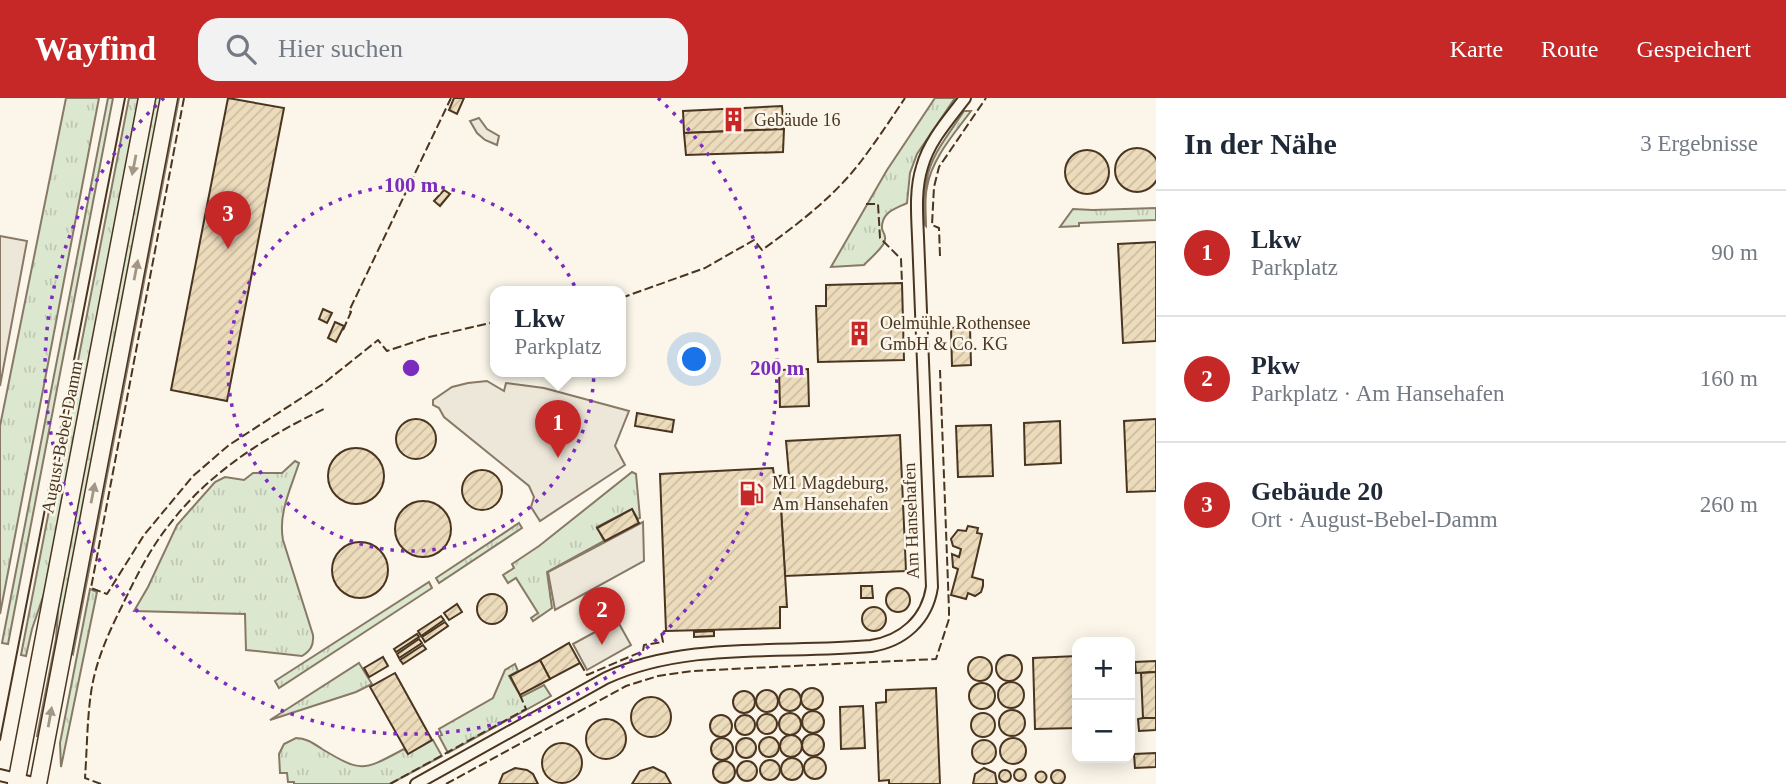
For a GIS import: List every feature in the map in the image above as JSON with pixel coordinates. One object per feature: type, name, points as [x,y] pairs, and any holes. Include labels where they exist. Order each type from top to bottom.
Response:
[{"type":"main road","name":"August-Bebel-Damm","points":[[16,782],[147,98]]},
{"type":"main road","points":[[38,784],[169,98]]},
{"type":"street","name":"Am Hansehafen","points":[[416,784],[606,678],[629,668],[663,659],[699,654],[871,646],[900,636],[918,621],[928,603],[932,587],[918,185],[929,149],[965,98]]},
{"type":"street","points":[[0,775],[16,782],[38,784]]},
{"type":"green space","points":[[66,98],[99,98],[0,614],[0,426]]},
{"type":"green space","points":[[108,98],[113,98],[8,644],[2,643]]},
{"type":"green space","points":[[129,98],[139,98],[46,588],[26,656],[21,655]]},
{"type":"green space","points":[[153,98],[162,98],[37,736],[56,639],[59,597]]},
{"type":"green space","points":[[176,98],[179,98],[73,654],[70,650]]},
{"type":"green space","points":[[935,98],[955,98],[917,154],[910,173],[907,203],[886,215],[882,223],[885,238],[882,246],[864,265],[831,267],[887,170]]},
{"type":"green space","points":[[964,111],[971,111],[944,147],[930,176],[926,197],[926,226],[924,204],[928,175],[937,152]]},
{"type":"green space","points":[[1156,208],[1156,220],[1079,223],[1079,226],[1060,227],[1073,209]]},
{"type":"green space","points":[[295,461],[299,463],[286,501],[282,530],[313,635],[312,645],[307,652],[302,656],[246,650],[245,614],[134,611],[177,525],[215,482],[225,477],[244,480],[253,473],[282,473]]},
{"type":"green space","points":[[632,472],[636,474],[640,518],[638,519],[632,509],[597,527],[604,541],[547,572],[552,608],[533,621],[531,618],[538,613],[516,578],[508,583],[503,575],[514,568],[512,564],[539,546]]},
{"type":"green space","points":[[519,523],[522,528],[439,583],[436,578]]},
{"type":"green space","points":[[429,582],[432,588],[279,688],[275,681]]},
{"type":"green space","points":[[90,589],[97,592],[61,767],[60,743]]},
{"type":"green space","points":[[359,663],[372,684],[356,692],[270,720]]},
{"type":"green space","points":[[515,664],[518,671],[509,676],[521,697],[544,685],[551,696],[448,753],[439,736],[442,735],[439,729],[493,698],[505,670]]},
{"type":"green space","points":[[296,738],[309,741],[346,762],[363,766],[380,762],[404,749],[408,754],[433,740],[442,756],[390,784],[294,784],[288,782],[287,773],[280,773],[279,754],[284,744]]},
{"type":"shaded area","points":[[479,118],[487,129],[499,136],[497,145],[477,133],[470,121]]},
{"type":"shaded area","points":[[0,236],[27,241],[0,386]]},
{"type":"shaded area","points":[[487,381],[504,391],[506,383],[544,388],[629,411],[615,446],[625,465],[540,521],[531,507],[534,497],[529,486],[433,405],[433,400],[452,387]]},
{"type":"shaded area","points":[[643,522],[644,561],[555,610],[548,572]]},
{"type":"shaded area","points":[[617,620],[631,645],[587,670],[573,644]]},
{"type":"building","points":[[228,98],[284,108],[227,401],[171,390]]},
{"type":"building","points":[[454,98],[464,98],[457,114],[449,110]]},
{"type":"building","name":"Gebäude 16","points":[[782,106],[784,129],[684,133],[683,111]]},
{"type":"building","points":[[784,129],[783,152],[686,155],[684,133]]},
{"type":"building","points":[[1137,148],[1152,155],[1159,170],[1152,185],[1137,192],[1122,185],[1115,170],[1122,155]]},
{"type":"building","points":[[1087,150],[1096,151],[1103,156],[1108,163],[1108,181],[1103,188],[1096,193],[1087,194],[1078,193],[1071,188],[1066,181],[1065,172],[1066,163],[1071,156],[1078,151]]},
{"type":"building","points":[[444,190],[450,194],[440,206],[434,201]]},
{"type":"building","points":[[1156,242],[1156,341],[1123,343],[1118,244]]},
{"type":"building","name":"Oelmühle Rothensee GmbH & Co. KG","points":[[902,283],[904,360],[818,362],[816,306],[826,306],[826,285]]},
{"type":"building","points":[[323,309],[332,313],[327,323],[319,319]]},
{"type":"building","points":[[335,322],[344,326],[336,342],[328,338]]},
{"type":"building","points":[[970,327],[971,365],[952,366],[951,328]]},
{"type":"building","points":[[808,369],[809,406],[780,407],[779,370]]},
{"type":"building","points":[[637,413],[674,420],[672,432],[635,426]]},
{"type":"building","points":[[416,419],[424,420],[430,425],[435,431],[435,447],[430,453],[424,458],[416,459],[408,458],[402,453],[397,447],[396,439],[397,431],[402,425],[408,420]]},
{"type":"building","points":[[1156,419],[1156,491],[1127,492],[1124,421]]},
{"type":"building","points":[[1060,421],[1061,463],[1025,465],[1024,423]]},
{"type":"building","points":[[991,425],[993,476],[958,477],[956,426]]},
{"type":"building","points":[[900,435],[906,571],[785,576],[779,476],[789,475],[786,441]]},
{"type":"building","points":[[356,448],[367,450],[376,456],[382,465],[382,487],[376,496],[367,502],[356,504],[345,502],[336,496],[330,487],[328,476],[330,465],[336,456],[345,450]]},
{"type":"building","points":[[773,468],[774,476],[779,476],[787,607],[780,607],[780,628],[666,631],[660,474]]},
{"type":"building","points":[[482,470],[490,471],[496,476],[501,482],[501,498],[496,504],[490,509],[482,510],[474,509],[468,504],[463,498],[462,490],[463,482],[468,476],[474,471]]},
{"type":"building","points":[[423,501],[434,503],[443,509],[449,518],[449,540],[443,549],[434,555],[423,557],[412,555],[403,549],[397,540],[395,529],[397,518],[403,509],[412,503]]},
{"type":"building","points":[[632,509],[639,523],[605,541],[597,528]]},
{"type":"building","points":[[968,526],[978,528],[977,533],[982,534],[972,577],[983,580],[983,586],[981,592],[975,596],[968,593],[966,599],[951,595],[958,569],[953,567],[952,554],[959,557],[961,549],[953,546],[951,539],[958,530],[966,531]]},
{"type":"building","points":[[360,542],[371,544],[380,550],[386,559],[386,581],[380,590],[371,596],[360,598],[349,596],[340,590],[334,581],[332,570],[334,559],[340,550],[349,544]]},
{"type":"building","points":[[861,586],[872,586],[873,598],[861,598]]},
{"type":"building","points":[[898,588],[909,595],[910,600],[903,611],[898,612],[887,605],[886,600],[893,589]]},
{"type":"building","points":[[492,594],[503,598],[507,609],[503,620],[492,624],[481,620],[477,609],[481,598]]},
{"type":"building","points":[[457,604],[462,612],[449,620],[444,613]]},
{"type":"building","points":[[874,607],[885,614],[886,619],[879,630],[874,631],[863,624],[862,619],[869,608]]},
{"type":"building","points":[[441,616],[444,620],[421,636],[418,631]]},
{"type":"building","points":[[445,622],[448,626],[425,642],[422,637]]},
{"type":"building","points":[[714,631],[714,636],[694,637],[694,632]]},
{"type":"building","points":[[417,634],[419,637],[396,652],[394,649]]},
{"type":"building","points":[[419,639],[422,643],[399,658],[397,654]]},
{"type":"building","points":[[569,643],[580,663],[550,679],[540,660]]},
{"type":"building","points":[[423,645],[426,649],[403,664],[400,660]]},
{"type":"building","points":[[1009,655],[1018,659],[1022,668],[1018,677],[1009,681],[1000,677],[996,668],[1000,659]]},
{"type":"building","points":[[1072,656],[1072,728],[1035,729],[1033,658]]},
{"type":"building","points":[[383,657],[388,666],[369,677],[364,668]]},
{"type":"building","points":[[980,657],[989,660],[992,669],[989,678],[980,681],[971,678],[968,669],[971,660]]},
{"type":"building","points":[[540,660],[550,679],[520,695],[510,676]]},
{"type":"building","points":[[1156,661],[1156,672],[1136,673],[1135,662]]},
{"type":"building","points":[[1156,672],[1156,718],[1143,718],[1141,673]]},
{"type":"building","points":[[395,673],[432,740],[408,754],[370,687]]},
{"type":"building","points":[[1011,682],[1020,686],[1024,695],[1020,704],[1011,708],[1002,704],[998,695],[1002,686]]},
{"type":"building","points":[[982,683],[991,687],[995,696],[991,705],[982,709],[973,705],[969,696],[973,687]]},
{"type":"building","points":[[812,688],[820,691],[823,699],[820,707],[812,710],[804,707],[801,699],[804,691]]},
{"type":"building","points":[[936,688],[940,784],[889,784],[889,780],[879,781],[876,703],[886,702],[886,690]]},
{"type":"building","points":[[790,689],[798,692],[801,700],[798,708],[790,711],[782,708],[779,700],[782,692]]},
{"type":"building","points":[[767,690],[777,697],[778,701],[771,711],[767,712],[757,705],[756,701],[763,691]]},
{"type":"building","points":[[744,691],[752,694],[755,702],[752,710],[744,713],[736,710],[733,702],[736,694]]},
{"type":"building","points":[[651,697],[665,703],[671,717],[665,731],[651,737],[637,731],[631,717],[637,703]]},
{"type":"building","points":[[863,706],[865,748],[841,749],[840,707]]},
{"type":"building","points":[[1012,710],[1021,714],[1025,723],[1021,732],[1012,736],[1003,732],[999,723],[1003,714]]},
{"type":"building","points":[[813,711],[821,714],[824,722],[821,730],[813,733],[805,730],[802,722],[805,714]]},
{"type":"building","points":[[790,713],[798,716],[801,724],[798,732],[790,735],[782,732],[779,724],[782,716]]},
{"type":"building","points":[[983,713],[992,716],[995,725],[992,734],[983,737],[974,734],[971,725],[974,716]]},
{"type":"building","points":[[763,714],[771,714],[777,724],[771,734],[763,734],[757,728],[757,720]]},
{"type":"building","points":[[721,715],[729,718],[732,726],[729,734],[721,737],[713,734],[710,726],[713,718]]},
{"type":"building","points":[[741,715],[749,715],[755,725],[749,735],[741,735],[735,729],[735,721]]},
{"type":"building","points":[[1156,718],[1156,730],[1139,731],[1138,719]]},
{"type":"building","points":[[606,719],[620,725],[626,739],[620,753],[606,759],[592,753],[586,739],[592,725]]},
{"type":"building","points":[[813,734],[821,737],[824,745],[821,753],[813,756],[805,753],[802,745],[805,737]]},
{"type":"building","points":[[791,735],[799,738],[802,746],[799,754],[791,757],[783,754],[780,746],[783,738]]},
{"type":"building","points":[[769,737],[776,740],[779,747],[776,754],[769,757],[762,754],[759,747],[762,740]]},
{"type":"building","points":[[722,738],[730,741],[733,749],[730,757],[722,760],[714,757],[711,749],[714,741]]},
{"type":"building","points":[[746,738],[753,741],[756,748],[753,755],[746,758],[739,755],[736,748],[739,741]]},
{"type":"building","points":[[1013,738],[1022,742],[1026,751],[1022,760],[1013,764],[1004,760],[1000,751],[1004,742]]},
{"type":"building","points":[[984,740],[993,743],[996,752],[993,761],[984,764],[975,761],[972,752],[975,743]]},
{"type":"building","points":[[562,743],[576,749],[582,763],[576,777],[562,783],[548,777],[542,763],[548,749]]},
{"type":"building","points":[[1156,753],[1156,767],[1135,768],[1135,754]]},
{"type":"building","points":[[815,757],[823,760],[826,768],[823,776],[815,779],[807,776],[804,768],[807,760]]},
{"type":"building","points":[[792,758],[800,761],[803,769],[800,777],[792,780],[784,777],[781,769],[784,761]]},
{"type":"building","points":[[766,760],[774,760],[780,770],[774,780],[766,780],[760,774],[760,766]]},
{"type":"building","points":[[724,761],[732,764],[735,772],[732,780],[724,783],[716,780],[713,772],[716,764]]},
{"type":"building","points":[[747,761],[754,764],[757,771],[754,778],[747,781],[740,778],[737,771],[740,764]]},
{"type":"building","points":[[653,767],[665,773],[671,784],[632,784],[640,771]]},
{"type":"building","points":[[515,768],[533,774],[538,784],[499,784],[503,774]]},
{"type":"building","points":[[984,768],[995,773],[997,784],[973,784],[975,774]]},
{"type":"building","points":[[1020,769],[1026,775],[1020,781],[1014,775]]},
{"type":"building","points":[[1005,770],[1011,776],[1005,782],[999,776]]},
{"type":"building","points":[[1058,770],[1063,772],[1063,782],[1058,784],[1053,782],[1051,777],[1053,772]]},
{"type":"building","points":[[1041,771],[1047,777],[1041,783],[1035,777]]},
{"type":"tram line","points":[[0,740],[125,98]]},
{"type":"fence","points":[[184,98],[91,588],[107,594],[144,535],[193,476],[229,445],[323,384],[378,340],[387,351],[429,337],[490,323]]},
{"type":"fence","points":[[343,330],[351,312],[349,311],[451,98]]},
{"type":"fence","points":[[626,296],[705,268],[754,240],[762,250],[802,220],[840,186],[879,137],[905,98]]},
{"type":"fence","points":[[940,256],[939,228],[932,225],[934,187],[939,167],[986,98]]},
{"type":"fence","points":[[866,204],[878,204],[880,238],[901,259],[902,283]]},
{"type":"fence","points":[[446,784],[626,686],[658,676],[692,671],[936,659],[949,619],[940,370]]},
{"type":"fence","points":[[101,784],[85,778],[93,682],[111,628],[149,555],[185,506],[221,472],[261,443],[326,408]]},
{"type":"fence","points":[[580,663],[587,675],[643,651],[644,645],[663,642],[661,632],[666,631]]},
{"type":"fence","points":[[390,784],[526,709],[520,695]]},
{"type":"place","name":"Gebäude 16","points":[[734,120]]},
{"type":"place","name":"Gebäude 20","points":[[228,249]]},
{"type":"place","name":"Oelmühle Rothensee GmbH & Co. KG","points":[[860,333]]},
{"type":"place","name":"Lkw","points":[[558,458]]},
{"type":"place","name":"M1 Magdeburg, Am Hansehafen","points":[[752,493]]},
{"type":"place","name":"Pkw","points":[[602,645]]}]
